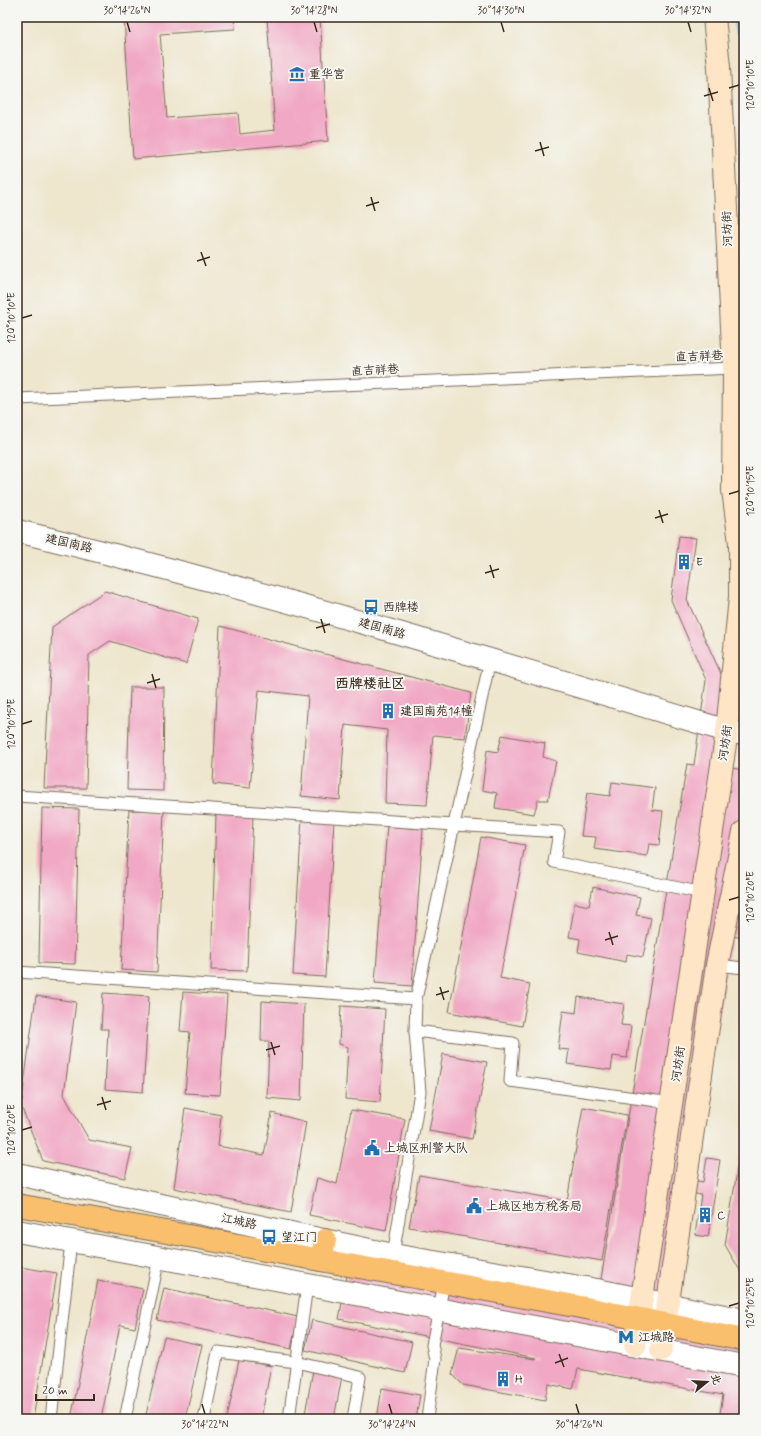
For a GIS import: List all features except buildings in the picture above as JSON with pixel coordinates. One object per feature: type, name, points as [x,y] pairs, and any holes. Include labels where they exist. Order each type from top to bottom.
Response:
[{"type":"main road","name":"江城路","points":[[17,1205],[323,1250],[444,1283],[641,1309],[666,1314],[744,1340]]},
{"type":"street","name":"河坊街","points":[[635,1345],[703,892],[736,732],[740,543],[733,490],[734,368],[720,90],[714,17]]},
{"type":"street","name":"建国南路","points":[[17,531],[117,554],[442,645],[736,732]]},
{"type":"street","name":"河坊街","points":[[661,1350],[717,965],[744,832]]},
{"type":"street","name":"江城路","points":[[17,1174],[323,1250],[393,1255],[641,1309]]},
{"type":"street","points":[[17,1231],[744,1366]]},
{"type":"street","name":"江城路","points":[[666,1314],[744,1320]]},
{"type":"lane","name":"直吉祥巷","points":[[17,399],[734,368]]},
{"type":"lane","points":[[393,1255],[420,1092],[415,1031],[416,999],[490,660]]},
{"type":"lane","points":[[17,796],[559,832],[554,862],[703,892]]},
{"type":"lane","points":[[717,965],[744,968]]},
{"type":"lane","points":[[17,972],[416,999]]},
{"type":"lane","points":[[415,1031],[513,1043],[510,1081],[672,1103]]},
{"type":"lane","points":[[51,1419],[71,1242]]},
{"type":"lane","points":[[125,1419],[159,1258]]},
{"type":"lane","points":[[428,1419],[435,1359],[432,1345],[444,1283]]},
{"type":"lane","points":[[289,1419],[307,1285]]},
{"type":"lane","points":[[204,1419],[218,1352],[296,1362],[360,1377],[354,1419]]},
{"type":"waterway","points":[[743,17],[744,27]]},
{"type":"place","name":"重华宫","points":[[297,74]]},
{"type":"place","name":"E","points":[[684,562]]},
{"type":"place","name":"西牌楼","points":[[371,607]]},
{"type":"place","name":"建国南苑14幢","points":[[388,711]]},
{"type":"place","name":"上城区刑警大队","points":[[372,1148]]},
{"type":"place","name":"上城区地方税务局","points":[[474,1206]]},
{"type":"place","name":"C","points":[[705,1215]]},
{"type":"place","name":"望江门","points":[[269,1237]]},
{"type":"place","name":"江城路","points":[[626,1337]]},
{"type":"place","name":"H","points":[[503,1379]]},
{"type":"district","name":"西牌楼社区","points":[[370,683]]}]
